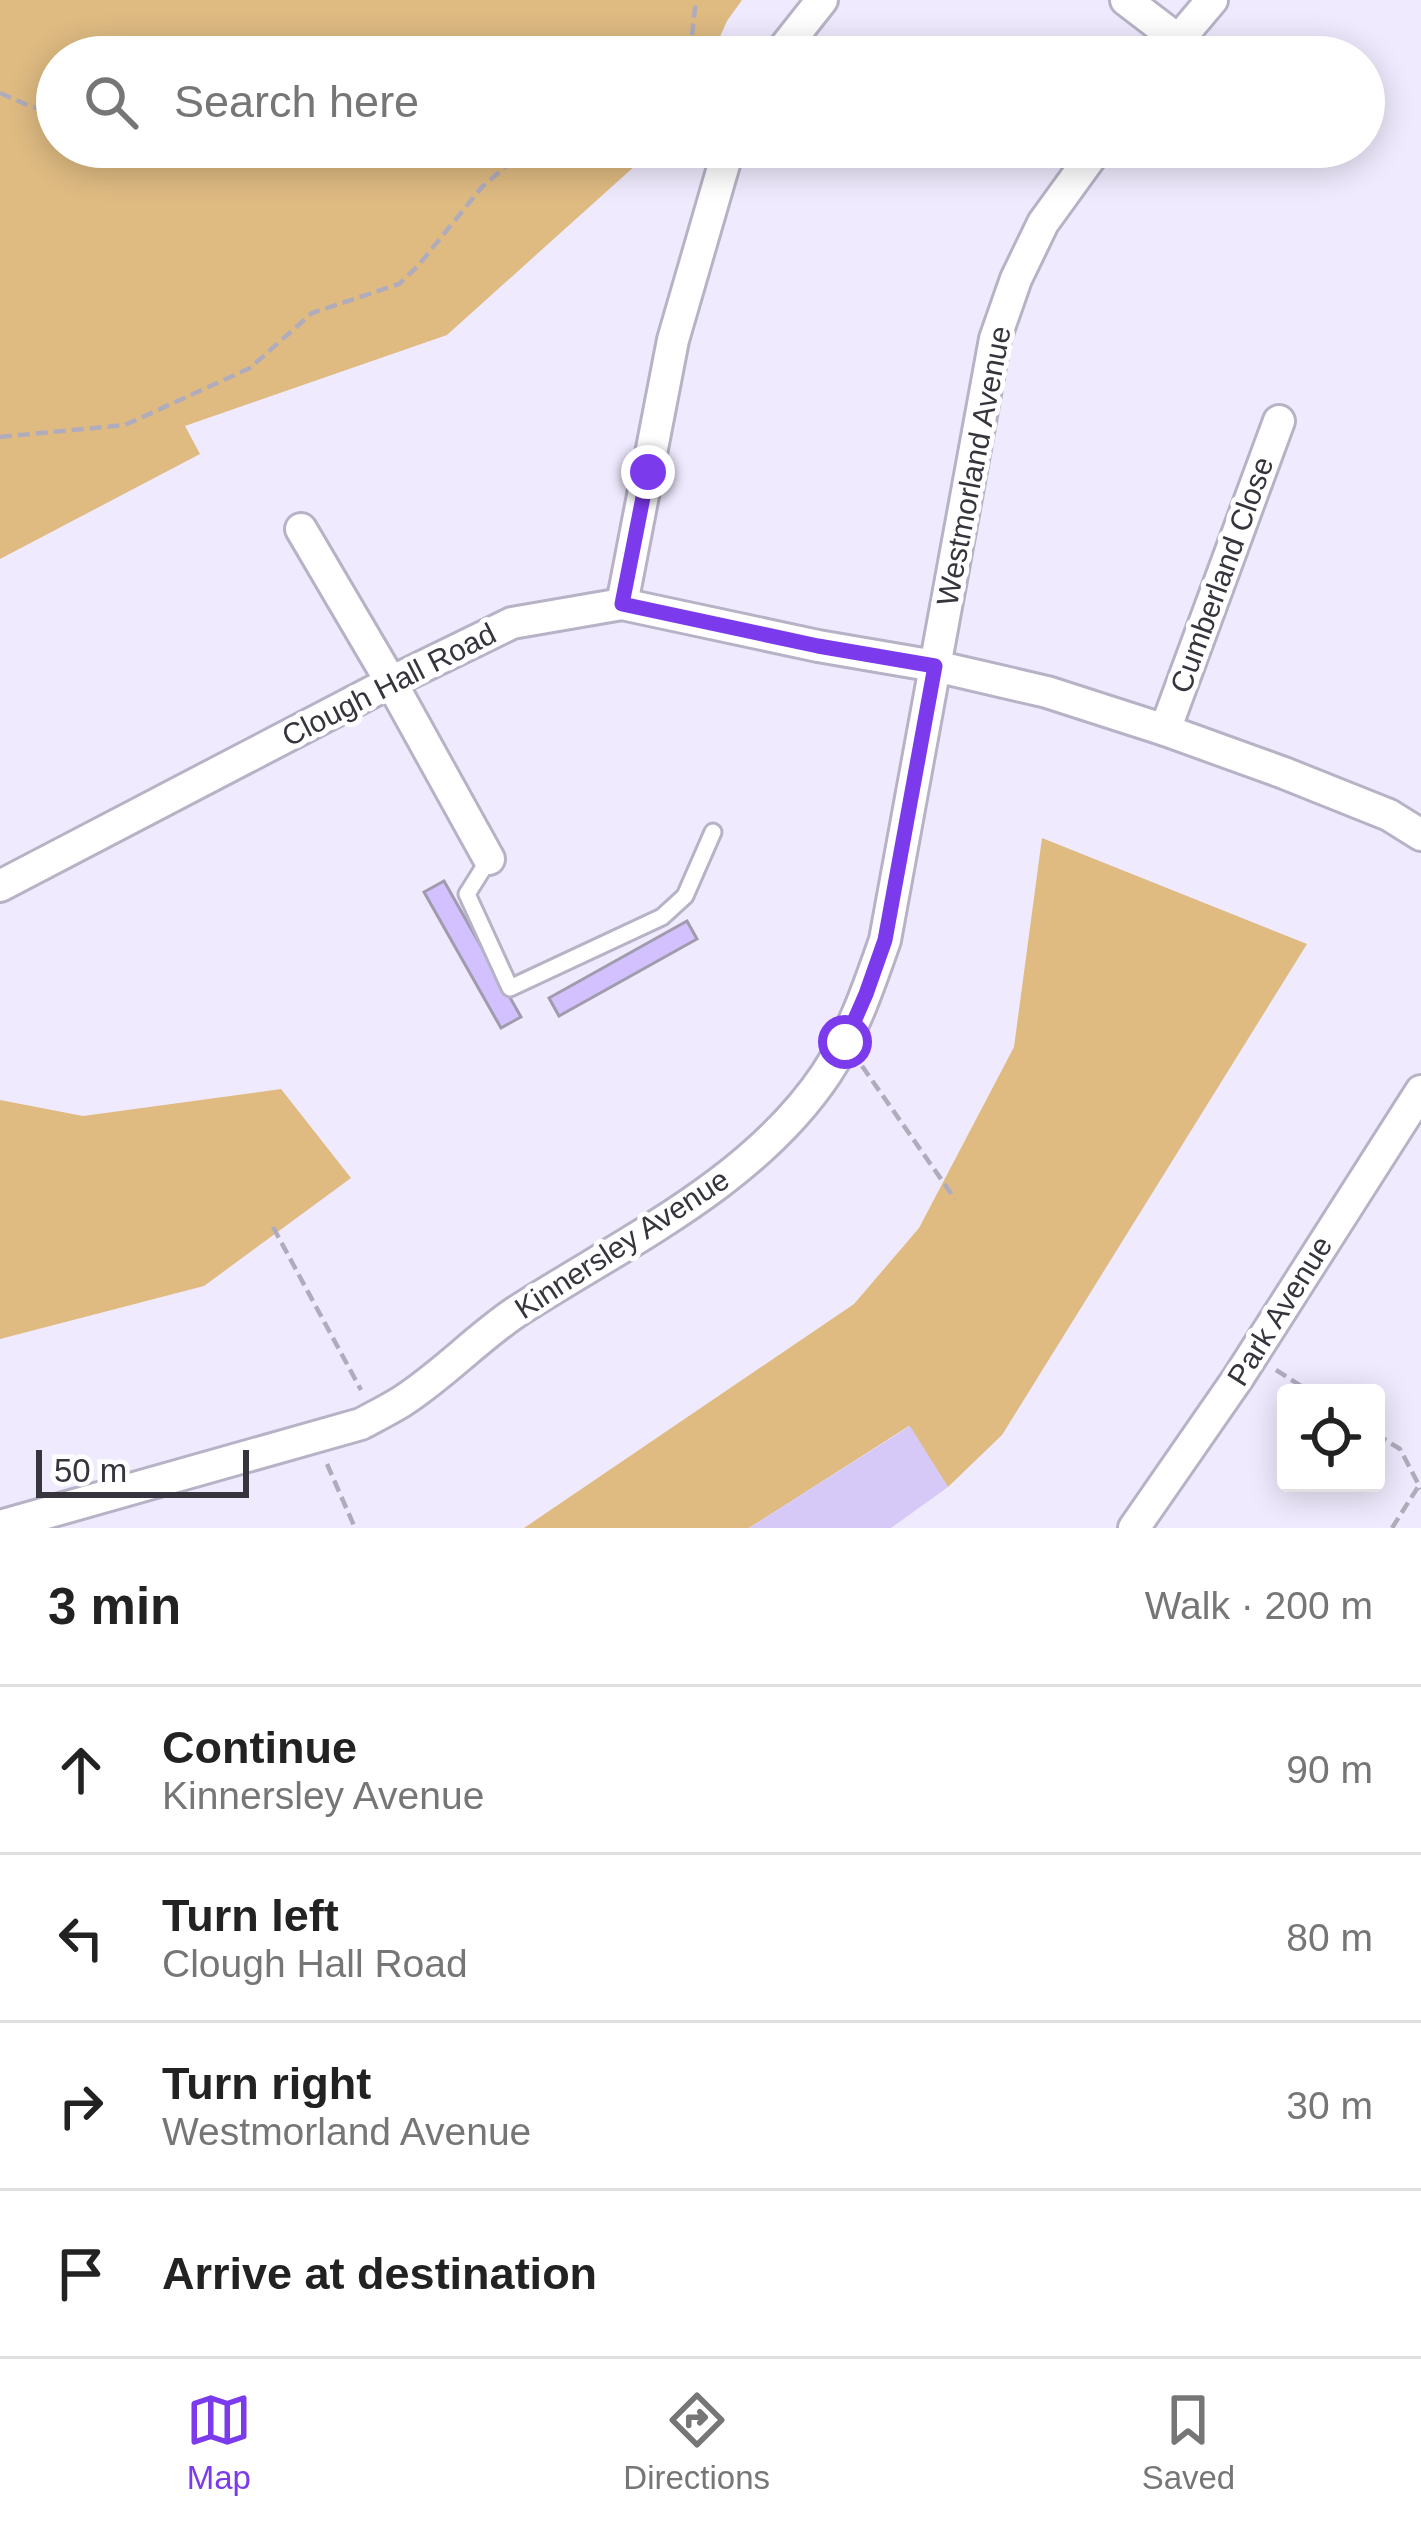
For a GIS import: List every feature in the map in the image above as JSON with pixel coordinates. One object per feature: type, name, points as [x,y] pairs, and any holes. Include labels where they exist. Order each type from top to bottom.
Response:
[{"type":"street","points":[[794,36],[822,0]]},
{"type":"street","points":[[1126,0],[1160,36]]},
{"type":"street","points":[[1181,36],[1212,0]]},
{"type":"street","points":[[622,604],[673,340],[723,168]]},
{"type":"street","name":"Westmorland Avenue","points":[[935,666],[995,338],[1043,223],[1084,168]]},
{"type":"street","name":"Cumberland Close","points":[[1165,730],[1279,421]]},
{"type":"street","points":[[302,529],[489,860]]},
{"type":"street","name":"Clough Hall Road","points":[[0,886],[512,623],[622,604],[1047,692],[1284,773],[1389,815],[1421,835]]},
{"type":"street","name":"Kinnersley Avenue","points":[[0,1526],[361,1424],[403,1401],[512,1315],[740,1167],[824,1076],[866,994],[885,940],[935,666]]},
{"type":"street","name":"Park Avenue","points":[[1134,1528],[1252,1355],[1421,1090]]},
{"type":"lane","points":[[489,860],[467,894],[510,988],[662,917],[685,896],[713,832]]},
{"type":"path","points":[[692,36],[696,0]]},
{"type":"path","points":[[0,92],[36,108]]},
{"type":"path","points":[[0,437],[125,425],[250,368],[312,313],[399,284],[504,168]]},
{"type":"path","points":[[845,1042],[955,1199]]},
{"type":"path","points":[[273,1227],[375,1417]]},
{"type":"path","points":[[1252,1355],[1298,1384]]},
{"type":"path","points":[[314,1437],[355,1528]]},
{"type":"path","points":[[1385,1440],[1400,1449],[1420,1488],[1393,1528]]},
{"type":"shaded area","points":[[0,0],[742,0],[720,36],[36,36],[36,168],[633,168],[447,335],[185,426],[200,454],[0,559]]},
{"type":"shaded area","points":[[1042,838],[1307,944],[1002,1435],[948,1487],[909,1426],[749,1528],[524,1528],[854,1304],[919,1228],[1014,1047]]},
{"type":"shaded area","points":[[281,1089],[351,1178],[204,1286],[0,1339],[0,1100],[83,1116]]},
{"type":"shaded area","points":[[910,1426],[948,1487],[891,1528],[749,1528]]},
{"type":"building","points":[[444,881],[521,1017],[501,1028],[424,892]]},
{"type":"building","points":[[687,921],[697,939],[559,1016],[549,998]]},
{"type":"route","points":[[648,472],[622,604],[935,666],[885,940],[845,1042]]}]
